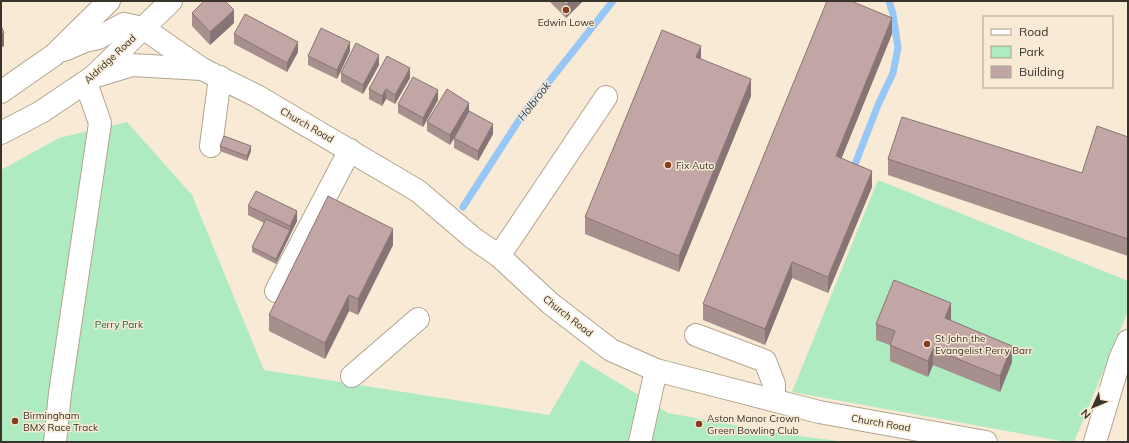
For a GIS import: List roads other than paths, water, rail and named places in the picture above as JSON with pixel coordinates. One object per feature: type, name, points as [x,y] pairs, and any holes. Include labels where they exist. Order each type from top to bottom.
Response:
[{"type":"street","points":[[1,92],[54,55],[109,1]]},
{"type":"street","name":"Aldridge Road","points":[[1,133],[41,112],[90,80],[171,1]]},
{"type":"street","points":[[54,55],[85,41],[98,38],[124,24],[143,28]]},
{"type":"street","name":"Church Road","points":[[143,28],[211,73],[257,96],[418,191],[453,221],[499,256],[552,304],[611,350],[656,370],[819,412],[986,442]]},
{"type":"street","name":"Church Road","points":[[90,80],[132,65],[211,73]]},
{"type":"street","points":[[211,73],[212,146]]},
{"type":"street","points":[[55,442],[60,393],[100,123],[90,80]]},
{"type":"street","points":[[499,256],[606,97]]},
{"type":"street","points":[[276,291],[350,150]]},
{"type":"street","points":[[352,376],[418,319]]},
{"type":"street","points":[[696,335],[765,361],[774,384],[774,400]]},
{"type":"street","points":[[1095,442],[1120,359],[1128,341]]},
{"type":"street","points":[[640,442],[656,370]]},
{"type":"waterway","name":"Holbrook","points":[[463,207],[521,117],[613,1]]},
{"type":"waterway","points":[[852,172],[878,105],[893,73],[898,48],[893,14],[889,1]]},
{"type":"place","name":"Edwin Lowe","points":[[566,10]]},
{"type":"place","name":"Fix Auto","points":[[668,165]]},
{"type":"place","name":"St John the Evangelist Perry Barr","points":[[927,344]]},
{"type":"place","name":"Birmingham BMX Race Track","points":[[15,421]]},
{"type":"place","name":"Aston Manor Crown Green Bowling Club","points":[[699,424]]},
{"type":"park label","name":"Perry Park","points":[[119,324]]}]
